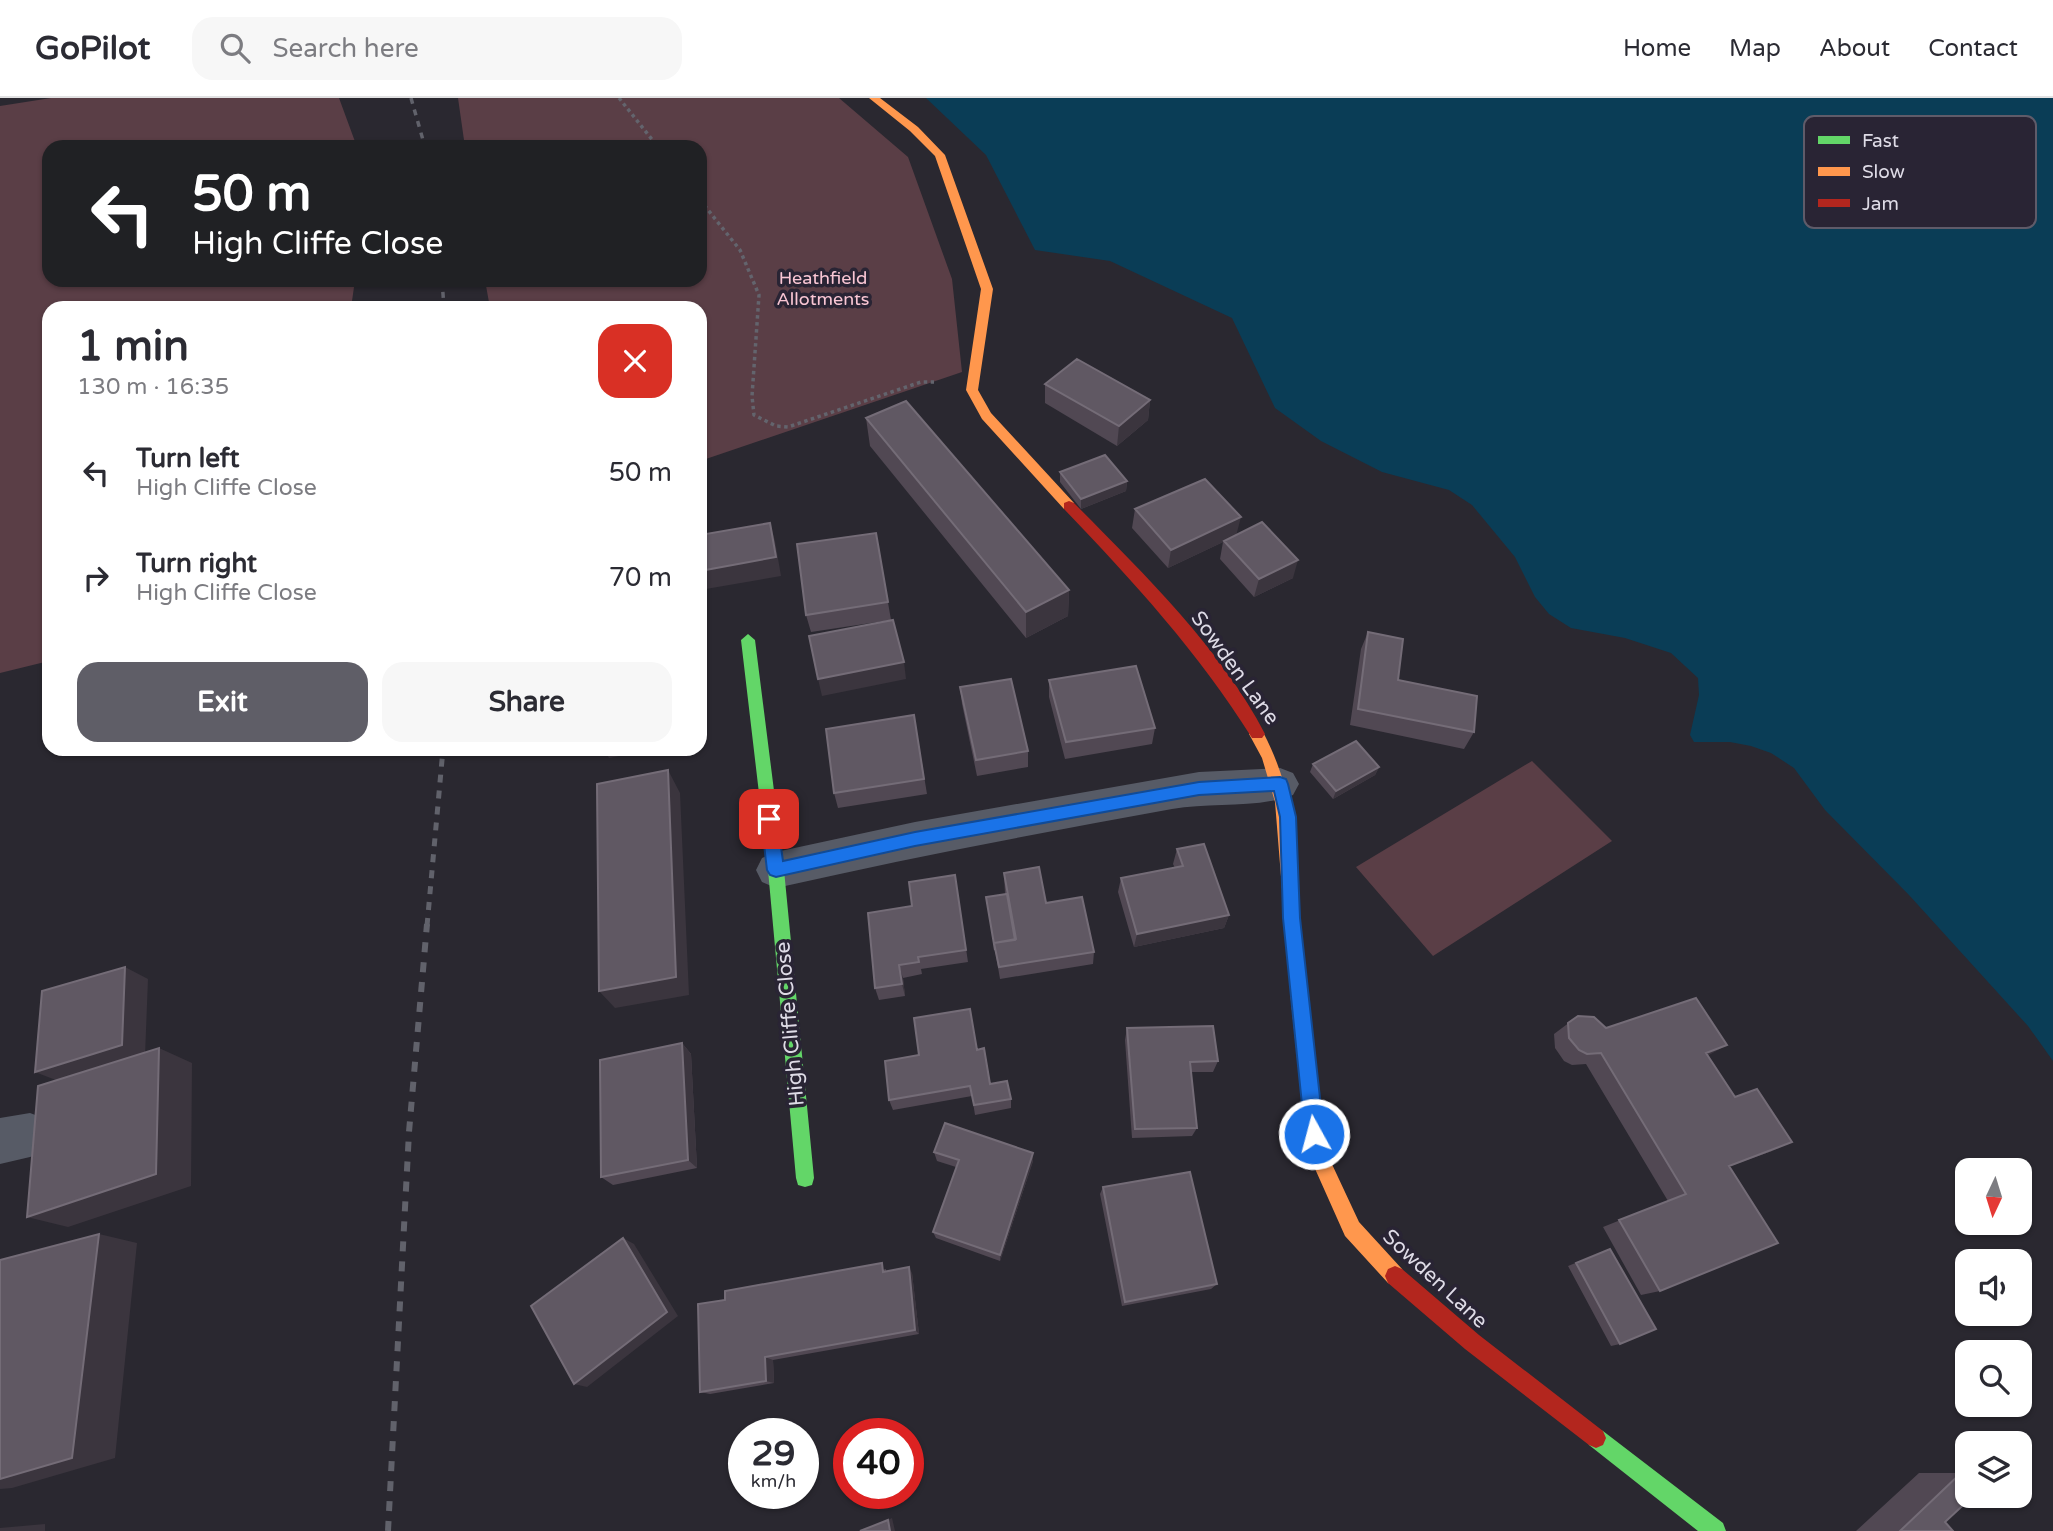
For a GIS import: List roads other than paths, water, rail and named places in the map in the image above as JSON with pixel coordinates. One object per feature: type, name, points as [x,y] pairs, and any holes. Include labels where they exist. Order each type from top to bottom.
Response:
[{"type":"street","name":"Sowden Lane","points":[[874,98],[914,129],[940,155],[988,289],[972,390],[986,415],[1037,473],[1159,599],[1242,708],[1265,745],[1280,784],[1288,817],[1292,918],[1313,1126],[1321,1162],[1352,1229],[1393,1275],[1472,1342],[1715,1531]]},
{"type":"street","name":"High Cliffe Close","points":[[748,640],[776,870],[805,1178]]},
{"type":"street","points":[[776,870],[915,839],[1186,791],[1280,784]]},
{"type":"water","points":[[926,98],[2053,98],[2053,1061],[2028,1026],[1909,895],[1825,810],[1794,768],[1771,753],[1751,746],[1730,742],[1694,742],[1690,735],[1699,695],[1698,678],[1671,653],[1625,638],[1571,628],[1549,614],[1535,597],[1515,557],[1472,505],[1449,490],[1382,472],[1321,441],[1275,408],[1232,318],[1110,261],[1035,250],[986,155]]},
{"type":"railway","points":[[411,98],[423,140]]},
{"type":"railway","points":[[442,287],[444,301]]},
{"type":"railway","points":[[427,926],[442,756]]},
{"type":"railway","points":[[388,1531],[409,1132],[427,924]]},
{"type":"park label","name":"Heathfield Allotments","points":[[823,288]]}]
